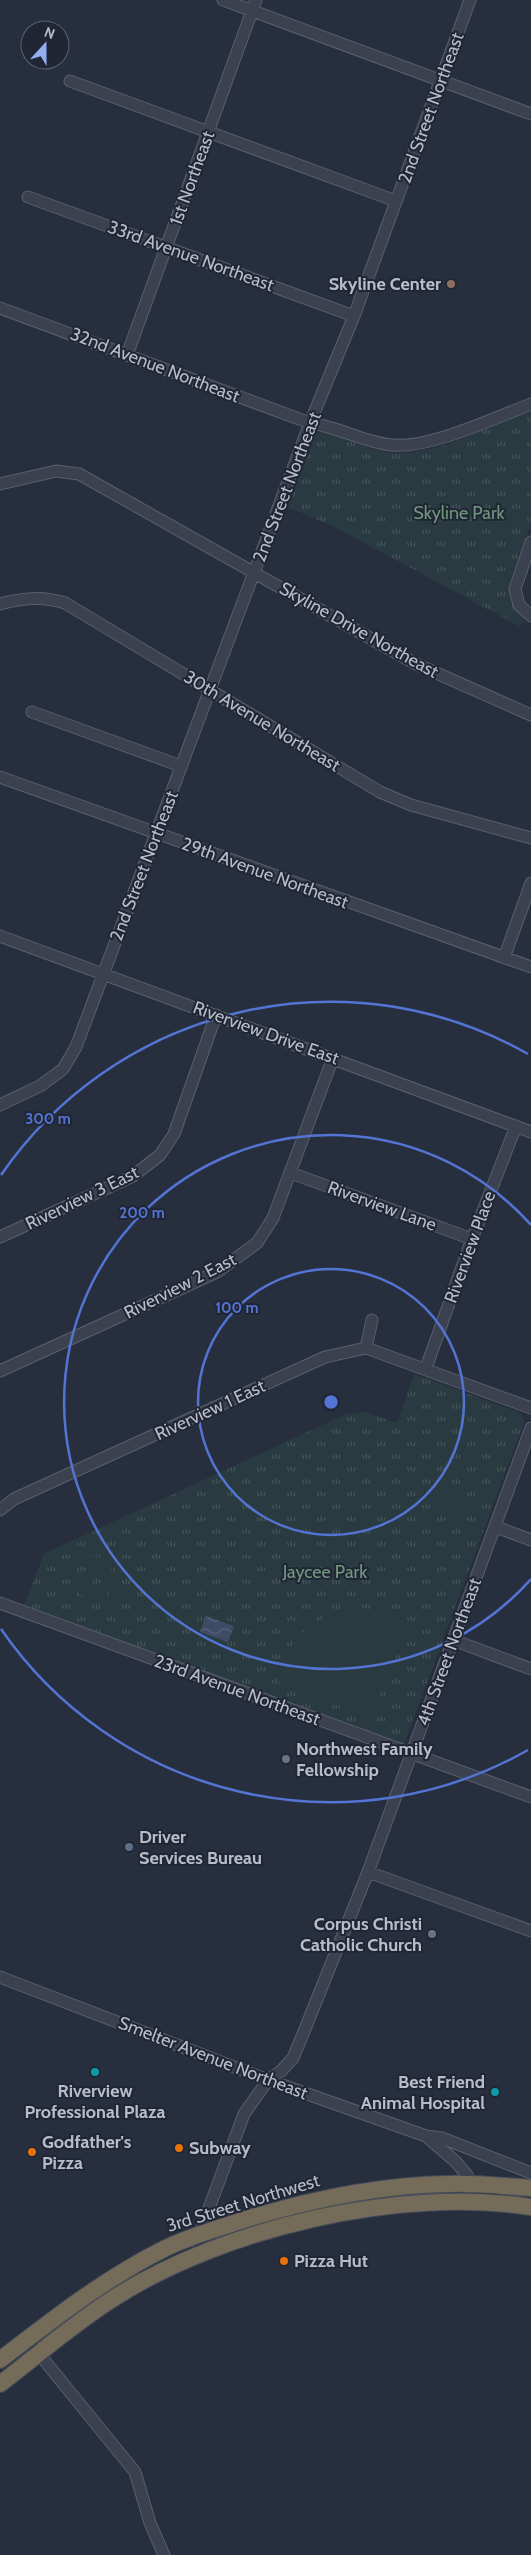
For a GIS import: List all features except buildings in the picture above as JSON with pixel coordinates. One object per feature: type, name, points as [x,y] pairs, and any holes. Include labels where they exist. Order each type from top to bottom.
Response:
[{"type":"highway","name":"3rd Street Northwest","points":[[0,2360],[69,2307],[114,2278],[162,2250],[199,2235],[296,2204],[344,2194],[408,2186],[470,2184],[531,2188]]},
{"type":"highway","name":"3rd Street Northwest","points":[[0,2384],[114,2298],[200,2253],[289,2225],[348,2212],[440,2202],[502,2203],[531,2207]]},
{"type":"street","points":[[223,0],[254,5],[531,114]]},
{"type":"street","name":"2nd Street Northeast","points":[[0,1105],[40,1086],[63,1069],[76,1047],[310,424],[354,316],[470,0]]},
{"type":"street","name":"1st Northeast","points":[[127,355],[254,5]]},
{"type":"street","points":[[70,81],[208,134],[396,201]]},
{"type":"street","name":"33rd Avenue Northeast","points":[[28,198],[354,316]]},
{"type":"street","name":"32nd Avenue Northeast","points":[[0,308],[310,424]]},
{"type":"street","points":[[310,424],[331,426],[374,443],[414,445],[531,404]]},
{"type":"street","name":"Skyline Drive Northeast","points":[[0,484],[56,471],[79,474],[416,664],[531,715]]},
{"type":"street","points":[[531,542],[515,589],[519,605],[531,616]]},
{"type":"street","name":"30th Avenue Northeast","points":[[0,604],[28,598],[48,598],[65,603],[380,792],[411,805],[531,838]]},
{"type":"street","points":[[32,712],[181,766]]},
{"type":"street","name":"29th Avenue Northeast","points":[[0,777],[531,967]]},
{"type":"street","points":[[504,958],[531,883]]},
{"type":"street","name":"Riverview Drive East","points":[[0,936],[531,1132]]},
{"type":"street","name":"Riverview 3 East","points":[[0,1237],[133,1176],[160,1155],[174,1134],[216,1015]]},
{"type":"street","name":"Riverview 2 East","points":[[0,1371],[217,1272],[257,1243],[273,1218],[333,1058]]},
{"type":"street","name":"Riverview Place","points":[[426,1368],[472,1239],[516,1126]]},
{"type":"street","name":"Riverview Lane","points":[[291,1173],[472,1239]]},
{"type":"street","points":[[372,1320],[366,1348],[426,1368],[531,1408]]},
{"type":"street","name":"Riverview 1 East","points":[[0,1510],[14,1499],[326,1357],[366,1348]]},
{"type":"street","name":"4th Street Northeast","points":[[200,2253],[199,2235],[244,2114],[268,2080],[281,2071],[293,2058],[368,1872],[531,1428]]},
{"type":"street","points":[[496,1526],[531,1540]]},
{"type":"street","name":"23rd Avenue Northeast","points":[[0,1604],[531,1797]]},
{"type":"street","points":[[453,1640],[531,1669]]},
{"type":"street","points":[[368,1872],[531,1931]]},
{"type":"street","name":"Smelter Avenue Northeast","points":[[0,1977],[268,2080],[426,2136],[442,2138],[531,2173]]},
{"type":"street","name":"Smelter Avenue Northeast","points":[[426,2136],[456,2162],[467,2175],[470,2184],[502,2203]]},
{"type":"street","points":[[28,2339],[135,2472],[150,2524],[164,2555]]},
{"type":"green space","name":"Skyline Park","points":[[531,412],[531,523],[509,585],[511,602],[524,622],[519,626],[331,525],[288,507],[314,436],[323,431],[381,451],[417,452],[450,443]]},
{"type":"green space","name":"Jaycee Park","points":[[414,1374],[521,1413],[524,1422],[404,1744],[24,1605],[44,1554],[346,1414],[365,1412],[397,1423]]},
{"type":"green space","points":[[439,1490],[472,1503],[464,1524],[430,1510]]},
{"type":"green space","points":[[93,1555],[101,1558],[95,1574],[87,1572]]},
{"type":"green space","points":[[106,1560],[114,1563],[108,1579],[100,1576]]},
{"type":"green space","points":[[119,1565],[127,1567],[121,1584],[113,1581]]},
{"type":"green space","points":[[85,1578],[93,1581],[86,1597],[79,1594]]},
{"type":"green space","points":[[98,1583],[106,1585],[99,1602],[92,1599]]},
{"type":"green space","points":[[111,1588],[119,1590],[112,1607],[105,1604]]},
{"type":"green space","points":[[355,1608],[383,1610],[410,1622],[373,1712],[364,1716],[277,1681],[289,1651],[304,1631],[325,1618]]},
{"type":"water","points":[[206,1616],[234,1626],[228,1642],[200,1632]]},
{"type":"place","name":"Skyline Center","points":[[451,284]]},
{"type":"place","name":"Northwest Family Fellowship","points":[[286,1759]]},
{"type":"place","name":"Driver Services Bureau","points":[[129,1847]]},
{"type":"place","name":"Corpus Christi Catholic Church","points":[[432,1934]]},
{"type":"place","name":"Riverview Professional Plaza","points":[[95,2072]]},
{"type":"place","name":"Best Friend Animal Hospital","points":[[495,2092]]},
{"type":"place","name":"Subway","points":[[179,2148]]},
{"type":"place","name":"Godfather's Pizza","points":[[32,2152]]},
{"type":"place","name":"Pizza Hut","points":[[284,2261]]}]
